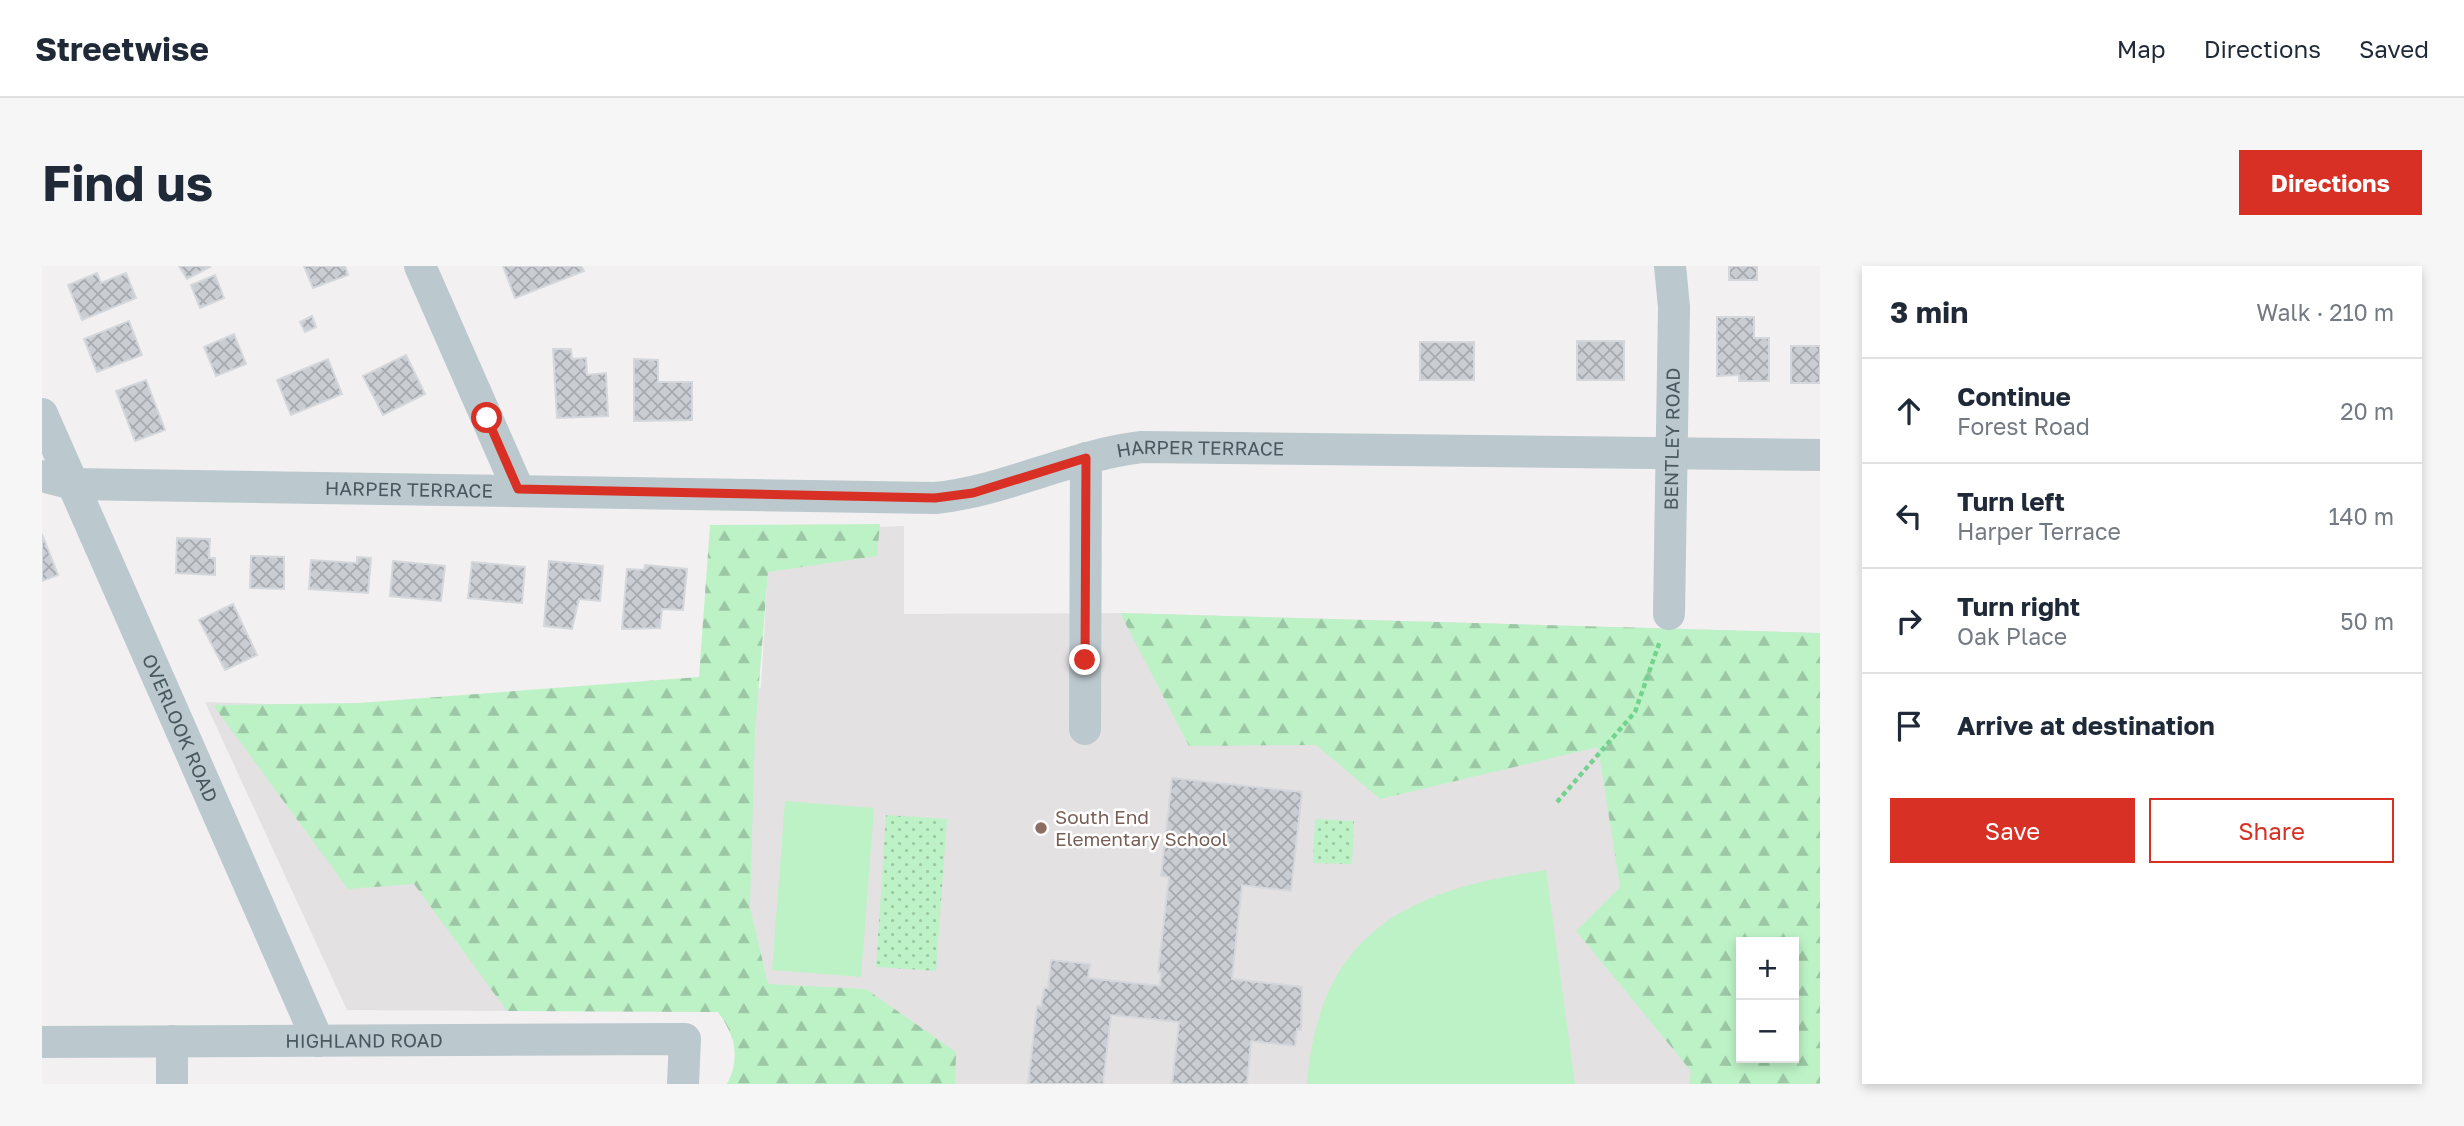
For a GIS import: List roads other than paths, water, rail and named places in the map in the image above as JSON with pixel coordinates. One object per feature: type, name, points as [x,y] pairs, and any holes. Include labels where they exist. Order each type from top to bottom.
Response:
[{"type":"street","points":[[420,266],[518,489]]},
{"type":"street","name":"BENTLEY ROAD","points":[[1670,266],[1674,307],[1670,614]]},
{"type":"street","name":"OVERLOOK ROAD","points":[[42,414],[318,1041]]},
{"type":"street","name":"HARPER TERRACE","points":[[42,476],[73,484],[518,489],[935,498],[973,493],[1123,449],[1151,447],[1820,456]]},
{"type":"street","points":[[1085,729],[1086,458]]},
{"type":"street","name":"HIGHLAND ROAD","points":[[42,1042],[685,1039],[683,1084]]},
{"type":"street","points":[[172,1041],[172,1084]]},
{"type":"place","name":"South End Elementary School","points":[[1041,828]]}]
